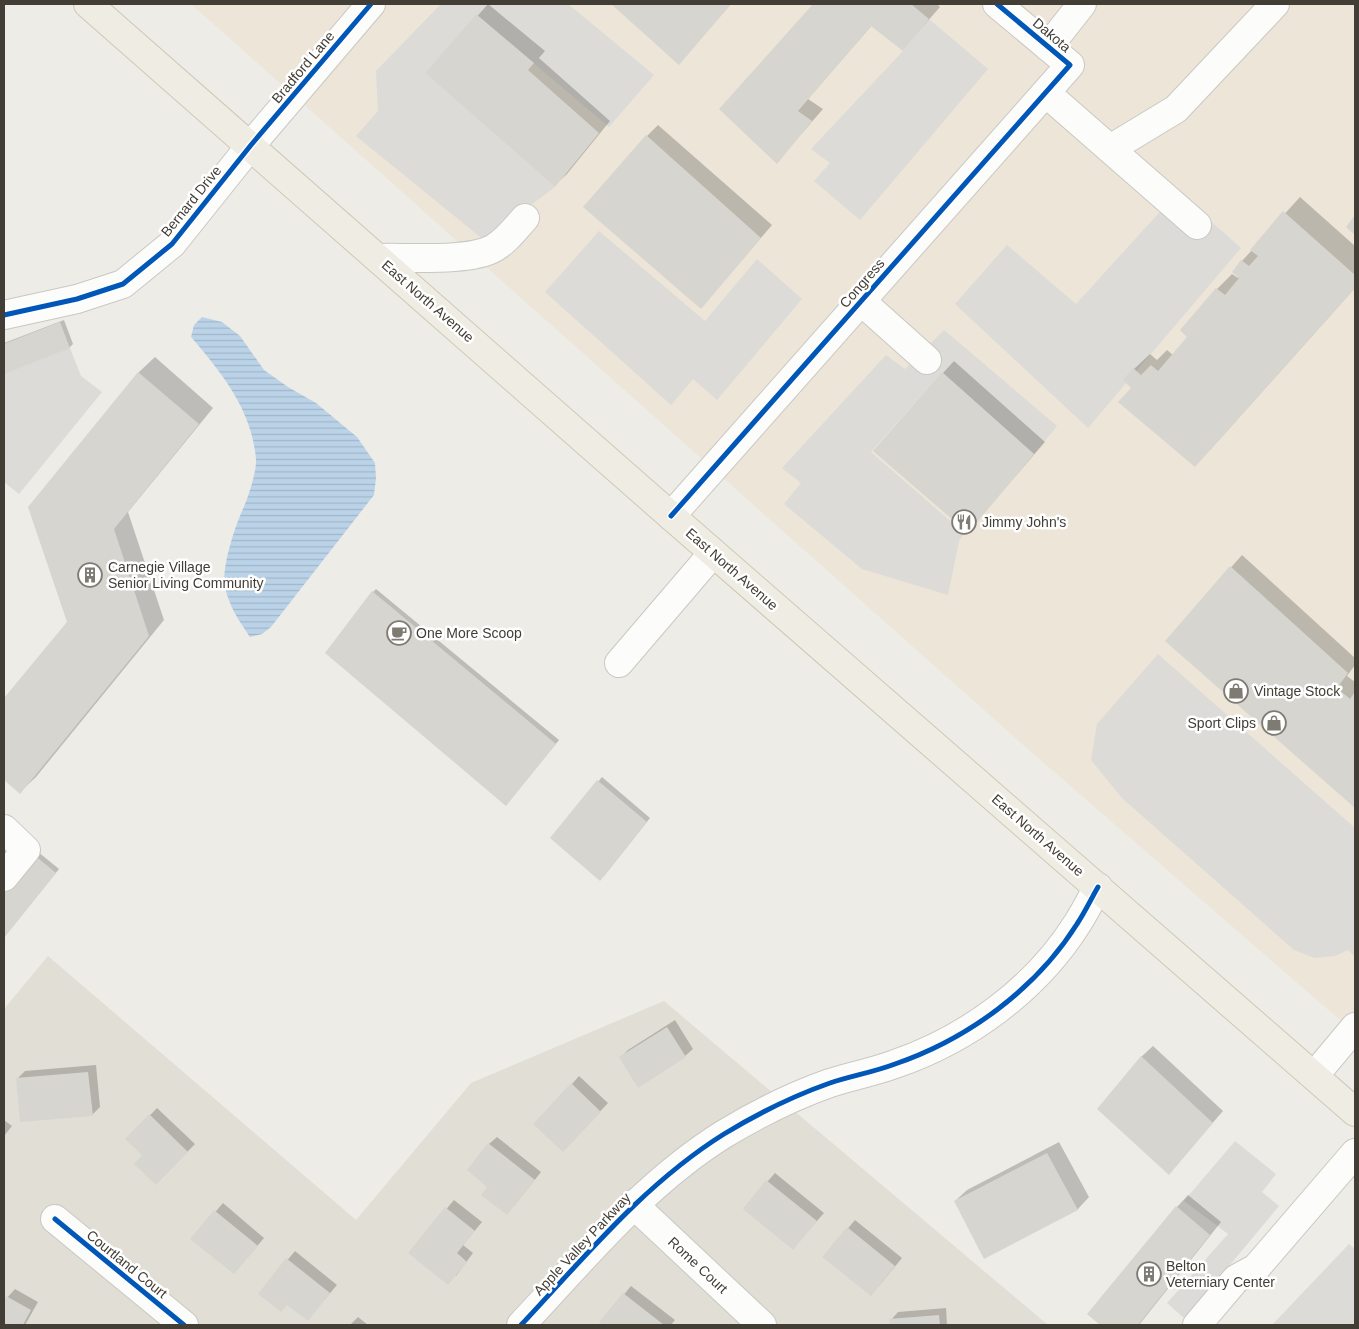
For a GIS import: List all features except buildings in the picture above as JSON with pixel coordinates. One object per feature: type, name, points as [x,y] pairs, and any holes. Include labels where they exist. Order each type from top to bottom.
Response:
[{"type":"main road","name":"East North Avenue","points":[[88,4],[251,145],[713,553],[1355,1112]]},
{"type":"street","name":"Bradford Lane","points":[[251,145],[371,4]]},
{"type":"street","name":"Dakota","points":[[997,4],[1070,65]]},
{"type":"street","points":[[1048,47],[1082,4]]},
{"type":"street","points":[[1110,149],[1176,109],[1275,4]]},
{"type":"street","name":"Congress","points":[[671,516],[1070,65]]},
{"type":"street","points":[[1046,93],[1197,225]]},
{"type":"street","name":"Bernard Drive","points":[[4,315],[77,299],[123,284],[172,244],[251,145]]},
{"type":"street","points":[[379,258],[470,256],[493,248],[510,236],[524,218]]},
{"type":"street","points":[[861,301],[927,360]]},
{"type":"street","points":[[619,663],[713,553]]},
{"type":"street","points":[[4,829],[26,850],[4,877]]},
{"type":"street","name":"Apple Valley Parkway","points":[[521,1325],[633,1204],[676,1167],[724,1134],[776,1106],[830,1083],[895,1064],[941,1046],[978,1024],[1012,998],[1047,964],[1077,925],[1098,887]]},
{"type":"street","points":[[1314,1076],[1355,1027]]},
{"type":"street","points":[[1197,1325],[1236,1279],[1256,1268],[1355,1153]]},
{"type":"street","name":"Rome Court","points":[[633,1204],[762,1325]]},
{"type":"street","name":"Courtland Court","points":[[55,1219],[184,1325]]},
{"type":"shaded area","points":[[191,4],[1355,4],[1355,1033],[1021,743]]},
{"type":"shaded area","points":[[441,4],[568,4],[654,75],[609,127],[476,14],[425,73],[555,187],[484,240],[356,136],[378,111],[376,71]]},
{"type":"shaded area","points":[[929,19],[988,69],[860,220],[814,181],[830,163],[811,149],[903,51]]},
{"type":"shaded area","points":[[1178,192],[1241,248],[1088,428],[955,304],[1007,245],[1076,304]]},
{"type":"shaded area","points":[[599,231],[705,321],[757,259],[802,299],[717,400],[693,379],[671,405],[545,292]]},
{"type":"shaded area","points":[[61,325],[81,376],[102,392],[19,494],[4,482],[4,346]]},
{"type":"shaded area","points":[[944,330],[1057,426],[1034,454],[942,372],[871,452],[964,533],[959,541],[948,595],[862,569],[784,504],[801,483],[782,468],[886,355],[905,369]]},
{"type":"shaded area","points":[[1158,654],[1355,828],[1355,957],[1348,950],[1335,956],[1315,958],[1294,950],[1122,798],[1091,760],[1097,724]]},
{"type":"shaded area","points":[[48,956],[356,1220],[471,1083],[664,1001],[1048,1325],[4,1325],[4,1009]]},
{"type":"shaded area","points":[[1235,1141],[1276,1174],[1262,1192],[1279,1206],[1185,1319],[1167,1303],[1228,1234],[1184,1201]]},
{"type":"shaded area","points":[[1349,1244],[1355,1249],[1355,1325],[1272,1325]]},
{"type":"water","points":[[202,317],[222,322],[240,336],[264,370],[316,403],[357,437],[375,463],[374,495],[271,627],[262,634],[250,637],[232,607],[224,579],[236,526],[252,484],[256,459],[253,441],[242,408],[224,378],[191,337],[194,325]]},
{"type":"cycle path","points":[[4,315],[77,299],[123,284],[172,244],[251,145],[371,4]]},
{"type":"cycle path","points":[[671,516],[1070,65],[997,4]]},
{"type":"cycle path","points":[[521,1325],[641,1198],[695,1154],[724,1134],[802,1094],[830,1083],[887,1067],[922,1053],[974,1026],[998,1009],[1042,970],[1080,919],[1098,887]]},
{"type":"cycle path","points":[[55,1219],[184,1325]]},
{"type":"place","name":"Jimmy John's","points":[[964,522]]},
{"type":"place","name":"Carnegie Village Senior Living Community","points":[[90,575]]},
{"type":"place","name":"One More Scoop","points":[[399,633]]},
{"type":"place","name":"Vintage Stock","points":[[1236,691]]},
{"type":"place","name":"Sport Clips","points":[[1274,723]]},
{"type":"place","name":"Belton Veterniary Center","points":[[1149,1274]]}]
